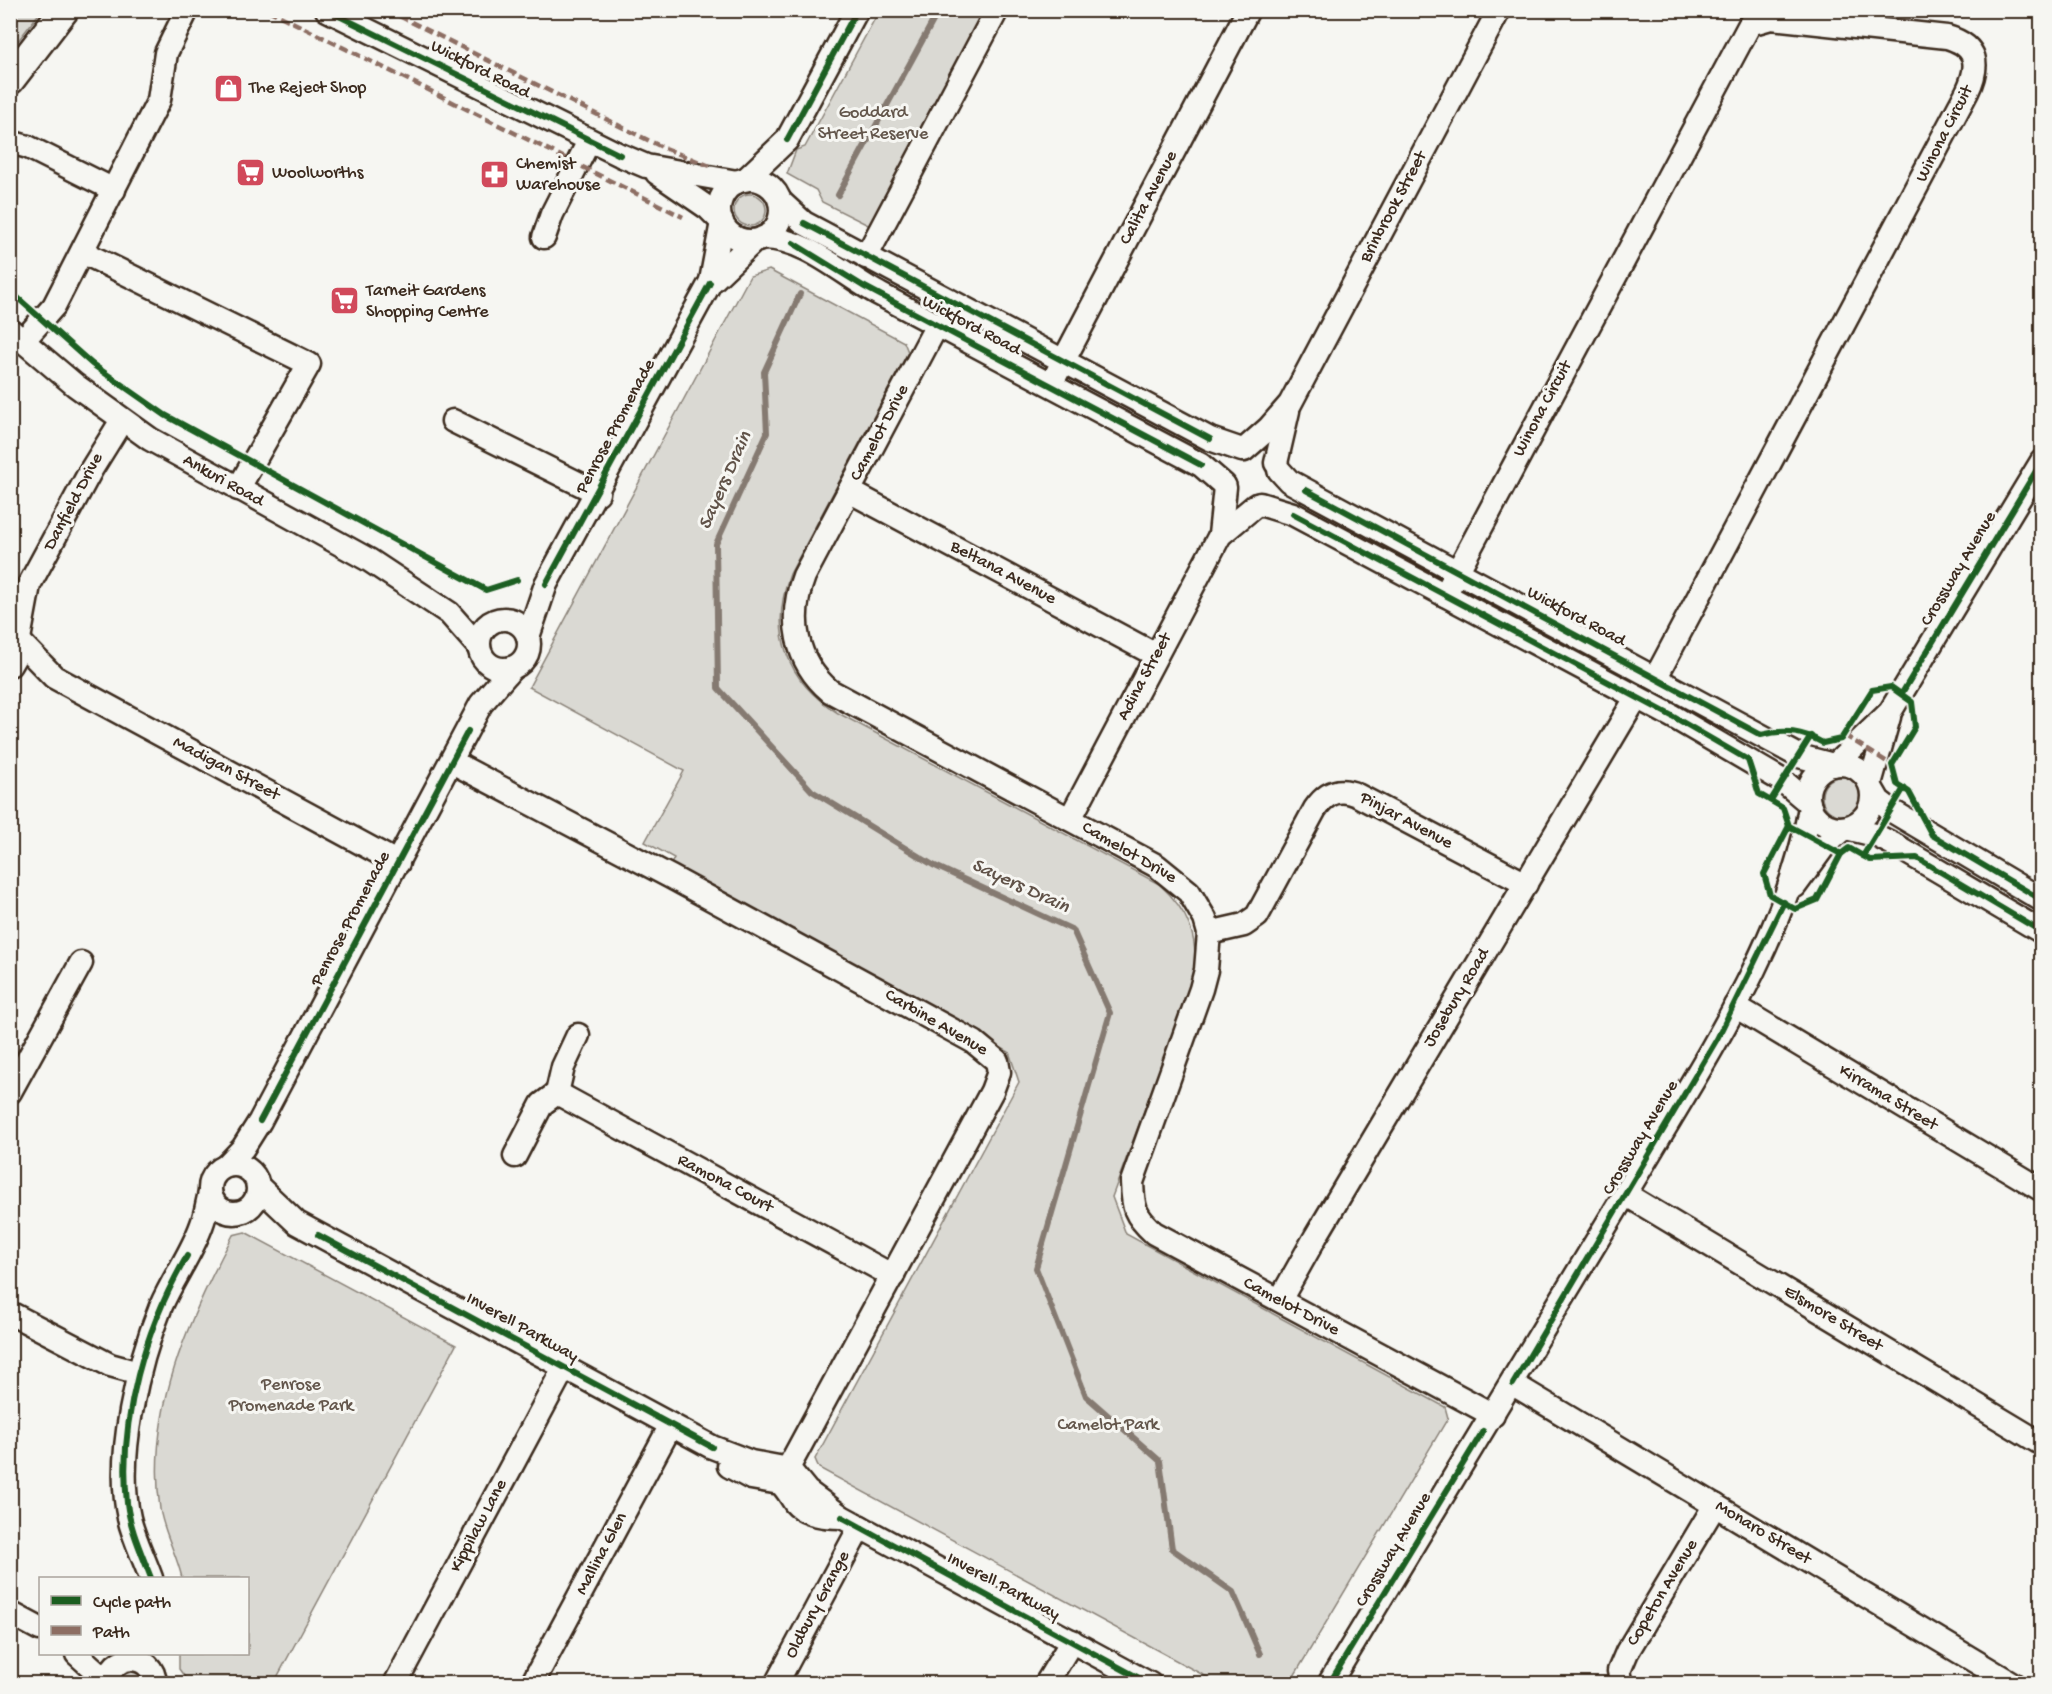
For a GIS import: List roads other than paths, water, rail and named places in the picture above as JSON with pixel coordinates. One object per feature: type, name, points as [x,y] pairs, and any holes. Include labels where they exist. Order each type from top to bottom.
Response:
[{"type":"main road","points":[[10,80],[64,10]]},
{"type":"street","points":[[17,336],[54,306],[159,100],[166,53],[187,10]]},
{"type":"street","name":"Wickford Road","points":[[327,10],[589,141],[646,166],[693,198],[721,222]]},
{"type":"street","points":[[787,140],[779,200],[779,221],[773,231],[759,239],[732,235],[721,222],[719,210],[722,199],[728,189],[741,181],[787,140],[857,10]]},
{"type":"street","points":[[866,257],[997,10]]},
{"type":"street","name":"Calita Avenue","points":[[1051,386],[1248,10]]},
{"type":"street","name":"Brinbrook Street","points":[[1243,450],[1269,428],[1290,404],[1499,10]]},
{"type":"street","name":"Winona Circuit","points":[[1457,571],[1750,24],[1762,18],[1795,20],[1947,37],[1962,42],[1972,52],[1976,66],[1967,92],[1656,678]]},
{"type":"street","points":[[10,125],[19,145],[114,190]]},
{"type":"street","points":[[544,237],[552,214],[589,141]]},
{"type":"street","name":"Wickford Road","points":[[646,166],[741,181]]},
{"type":"street","points":[[741,181],[764,183],[779,200]]},
{"type":"street","name":"Wickford Road","points":[[779,200],[804,223],[866,257],[1210,439],[1243,450]]},
{"type":"street","name":"Penrose Promenade","points":[[528,637],[546,584],[598,493],[710,283],[721,222]]},
{"type":"street","name":"Wickford Road","points":[[759,239],[793,243],[806,249],[850,278],[937,326],[1201,465],[1224,486]]},
{"type":"street","name":"Penrose Promenade","points":[[710,283],[759,239]]},
{"type":"street","points":[[82,252],[309,364],[238,489]]},
{"type":"street","name":"Camelot Drive","points":[[937,326],[804,576],[797,597],[796,635],[812,672],[830,691],[846,701],[1070,819],[1176,879],[1198,905],[1209,933],[1206,970],[1132,1182],[1133,1207],[1139,1220],[1154,1233],[1493,1416]]},
{"type":"street","name":"Ankuri Road","points":[[17,336],[122,420],[238,489],[351,549],[449,613],[480,651]]},
{"type":"street","name":"Brinbrook Street","points":[[1277,467],[1290,404]]},
{"type":"street","name":"Danfield Drive","points":[[10,666],[18,655],[17,636],[29,585],[95,462],[122,420]]},
{"type":"street","points":[[453,421],[598,493]]},
{"type":"street","points":[[1258,505],[1267,501],[1278,487],[1277,467],[1262,451],[1243,450],[1234,454],[1224,468],[1224,486],[1237,502],[1293,514],[1445,595],[1636,698],[1783,781],[1809,805],[1824,824],[1875,835],[2042,933]]},
{"type":"street","name":"Crossway Avenue","points":[[1835,765],[1890,712],[2042,460]]},
{"type":"street","name":"Wickford Road","points":[[1277,467],[1289,482],[1799,756],[1835,765]]},
{"type":"street","name":"Adina Street","points":[[1070,819],[1220,535],[1224,486]]},
{"type":"street","name":"Beltana Avenue","points":[[849,491],[1156,655]]},
{"type":"street","name":"Adina Street","points":[[1220,535],[1258,505]]},
{"type":"street","points":[[1445,595],[1457,571]]},
{"type":"street","name":"Penrose Promenade","points":[[497,620],[523,605],[546,584]]},
{"type":"street","name":"Danfield Drive","points":[[10,604],[29,585]]},
{"type":"street","name":"Ankuri Road","points":[[449,613],[497,620]]},
{"type":"street","points":[[497,620],[516,622],[528,637],[529,648],[525,659],[512,668],[493,666],[480,651],[481,633],[497,620]]},
{"type":"street","name":"Madigan Street","points":[[17,636],[54,677]]},
{"type":"street","name":"Penrose Promenade","points":[[480,651],[481,704]]},
{"type":"street","name":"Madigan Street","points":[[10,666],[54,677],[398,863]]},
{"type":"street","name":"Penrose Promenade","points":[[225,1166],[243,1148],[260,1121],[481,704],[512,668]]},
{"type":"street","name":"Josebury Road","points":[[1280,1300],[1636,698]]},
{"type":"street","name":"Crossway Avenue","points":[[1871,787],[1890,712]]},
{"type":"street","name":"Carbine Avenue","points":[[452,762],[681,882],[974,1042],[992,1055],[999,1067],[992,1091],[784,1476]]},
{"type":"street","points":[[1809,805],[1812,780],[1823,769],[1835,765],[1851,766],[1859,770],[1879,801],[1892,811],[2037,892]]},
{"type":"street","points":[[1845,828],[1858,823],[1867,814],[1872,802],[1871,787]]},
{"type":"street","name":"Pinjar Avenue","points":[[1209,933],[1244,926],[1257,916],[1315,809],[1325,796],[1339,791],[1357,795],[1526,884]]},
{"type":"street","name":"Crossway Avenue","points":[[1329,1683],[1513,1384],[1735,1006],[1784,902],[1805,833],[1809,805]]},
{"type":"street","name":"Crossway Avenue","points":[[1784,902],[1825,845],[1845,828]]},
{"type":"street","points":[[10,1092],[81,963]]},
{"type":"street","name":"Kirrama Street","points":[[1735,1006],[2042,1190]]},
{"type":"street","points":[[515,1156],[542,1104],[556,1094],[563,1067],[578,1035]]},
{"type":"street","name":"Ramona Court","points":[[556,1094],[893,1275]]},
{"type":"street","name":"Penrose Promenade","points":[[256,1182],[260,1121]]},
{"type":"street","points":[[151,1577],[137,1544],[127,1504],[129,1438],[139,1374],[162,1306],[202,1223],[210,1193],[211,1179],[225,1166],[245,1168],[256,1182],[253,1204],[191,1249]]},
{"type":"street","name":"Inverell Parkway","points":[[256,1182],[297,1223],[712,1447],[784,1476],[851,1522],[1150,1683]]},
{"type":"street","points":[[210,1193],[217,1206],[231,1213],[240,1212]]},
{"type":"street","name":"Elsmore Street","points":[[1625,1194],[2042,1444]]},
{"type":"street","name":"Inverell Parkway","points":[[240,1212],[297,1223]]},
{"type":"street","points":[[10,1313],[110,1365],[139,1374]]},
{"type":"street","name":"Kippilaw Lane","points":[[394,1683],[564,1368]]},
{"type":"street","name":"Monaro Street","points":[[1513,1384],[2013,1683]]},
{"type":"street","name":"Mallina Glen","points":[[532,1683],[671,1425]]},
{"type":"street","name":"Copeton Avenue","points":[[1622,1683],[1619,1671],[1628,1652],[1715,1505]]},
{"type":"street","name":"Oldbury Grange","points":[[776,1683],[851,1522]]},
{"type":"street","points":[[10,1613],[39,1628]]},
{"type":"street","points":[[1046,1683],[1072,1641]]},
{"type":"street","points":[[79,1655],[108,1683]]},
{"type":"street","points":[[108,1655],[138,1659],[145,1662],[156,1674]]},
{"type":"street","points":[[108,1683],[111,1670],[125,1658]]},
{"type":"waterway","name":"Sayers Drain","points":[[838,195],[939,10]]},
{"type":"waterway","name":"Sayers Drain","points":[[800,294],[764,372],[767,433],[716,544],[718,688],[812,791],[933,865],[1073,930],[1110,1013],[1036,1268],[1086,1396],[1160,1461],[1172,1549],[1233,1592],[1260,1654]]},
{"type":"place","name":"The Reject Shop","points":[[228,88]]},
{"type":"place","name":"Woolworths","points":[[251,173]]},
{"type":"place","name":"Chemist Warehouse","points":[[495,174]]},
{"type":"place","name":"Tarneit Gardens Shopping Centre","points":[[345,301]]},
{"type":"park label","name":"Goddard Street Reserve","points":[[873,123]]},
{"type":"park label","name":"Penrose Promenade Park","points":[[291,1395]]},
{"type":"park label","name":"Camelot Park","points":[[1108,1425]]}]
